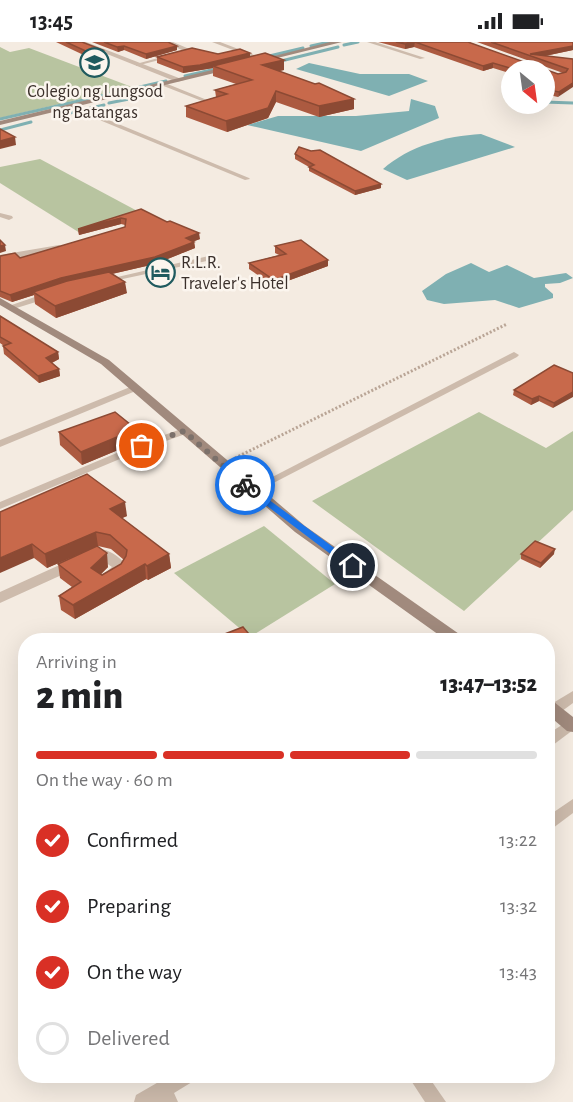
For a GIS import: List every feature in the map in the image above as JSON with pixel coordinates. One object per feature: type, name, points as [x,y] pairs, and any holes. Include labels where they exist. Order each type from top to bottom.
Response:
[{"type":"main road","points":[[253,62],[339,42]]},
{"type":"main road","points":[[0,123],[243,65]]},
{"type":"main road","points":[[5,304],[105,362],[221,465],[300,529],[446,633]]},
{"type":"main road","points":[[555,712],[572,725]]},
{"type":"street","points":[[80,42],[180,80]]},
{"type":"street","points":[[138,65],[191,51],[167,42]]},
{"type":"street","points":[[0,258],[65,246]]},
{"type":"street","points":[[0,268],[23,259]]},
{"type":"street","points":[[0,598],[97,553],[105,554],[120,566],[119,571],[103,582]]},
{"type":"lane","points":[[215,42],[264,60]]},
{"type":"lane","points":[[370,42],[422,58]]},
{"type":"lane","points":[[163,84],[209,102]]},
{"type":"lane","points":[[70,106],[247,179]]},
{"type":"lane","points":[[0,214],[9,219]]},
{"type":"lane","points":[[94,284],[213,257]]},
{"type":"lane","points":[[5,304],[54,293]]},
{"type":"lane","points":[[252,490],[514,355]]},
{"type":"lane","points":[[0,444],[135,388]]},
{"type":"lane","points":[[0,506],[139,447],[184,431]]},
{"type":"lane","points":[[555,705],[573,696]]},
{"type":"lane","points":[[555,736],[572,725]]},
{"type":"lane","points":[[555,819],[573,805]]},
{"type":"lane","points":[[142,1102],[166,1096],[178,1083]]},
{"type":"lane","points":[[423,1083],[438,1102]]},
{"type":"path","points":[[221,465],[507,324]]},
{"type":"green space","points":[[0,47],[10,52],[29,48],[132,87],[0,118]]},
{"type":"green space","points":[[40,159],[143,214],[80,233],[0,183],[0,167]]},
{"type":"green space","points":[[479,412],[546,448],[573,431],[573,510],[464,611],[312,501]]},
{"type":"green space","points":[[264,526],[335,584],[256,633],[245,633],[174,573]]},
{"type":"water","points":[[309,63],[360,74],[409,74],[428,81],[389,96],[296,69]]},
{"type":"water","points":[[411,99],[435,106],[439,118],[361,151],[247,125],[278,116],[356,116],[409,111]]},
{"type":"water","points":[[481,134],[515,147],[407,180],[383,169],[416,148],[441,140]]},
{"type":"water","points":[[471,263],[489,272],[507,265],[534,278],[566,273],[573,278],[560,283],[545,284],[545,287],[553,294],[553,298],[519,308],[495,300],[444,304],[427,300],[422,291],[446,274]]},
{"type":"building","points":[[66,42],[82,42],[103,50],[90,53]]},
{"type":"building","points":[[104,42],[168,42],[177,46],[146,54]]},
{"type":"building","points":[[415,42],[468,42],[519,60],[501,60],[501,65],[493,63],[483,66]]},
{"type":"building","points":[[491,42],[573,42],[573,46],[530,54],[573,59],[573,83],[559,92],[555,91],[555,73],[566,72],[568,69],[555,64],[555,60],[542,60]]},
{"type":"building","points":[[192,48],[218,54],[240,49],[250,53],[183,67],[157,57]]},
{"type":"building","points":[[265,53],[284,60],[262,65],[315,84],[319,83],[354,99],[319,106],[276,91],[268,108],[226,121],[186,106],[227,94],[215,90],[252,80],[213,66]]},
{"type":"building","points":[[0,129],[15,137],[0,141]]},
{"type":"building","points":[[299,147],[311,151],[320,150],[381,184],[355,191],[309,167],[314,165],[295,154]]},
{"type":"building","points":[[141,209],[167,222],[170,221],[199,233],[186,238],[194,242],[155,257],[61,278],[10,295],[0,291],[0,256],[15,253],[20,258],[125,227],[126,219],[121,218],[78,229]]},
{"type":"building","points":[[301,240],[328,260],[274,280],[249,263],[286,254],[275,246]]},
{"type":"building","points":[[109,272],[125,282],[55,306],[33,292],[67,281]]},
{"type":"building","points":[[0,316],[58,352],[46,358],[59,369],[38,376],[3,346],[11,343],[0,337]]},
{"type":"building","points":[[554,365],[573,373],[573,392],[554,403],[539,396],[532,399],[514,390]]},
{"type":"building","points":[[115,412],[136,429],[135,432],[129,432],[81,452],[59,432]]},
{"type":"building","points":[[87,474],[125,502],[110,509],[169,554],[147,566],[145,564],[73,605],[59,596],[81,582],[58,564],[97,546],[107,553],[91,568],[102,575],[121,564],[127,550],[110,535],[96,532],[45,554],[32,544],[0,558],[0,512]]},
{"type":"building","points":[[535,541],[555,549],[541,563],[521,554]]},
{"type":"building","points":[[243,627],[248,633],[227,633]]},
{"type":"waterway","points":[[311,46],[329,42]]},
{"type":"waterway","points":[[344,45],[358,42]]},
{"type":"waterway","points":[[277,62],[338,47]]},
{"type":"waterway","points":[[265,57],[303,48]]},
{"type":"waterway","points":[[185,76],[220,68]]},
{"type":"waterway","points":[[0,119],[166,81]]},
{"type":"waterway","points":[[109,103],[134,98]]},
{"type":"waterway","points":[[555,102],[573,103]]},
{"type":"waterway","points":[[57,116],[104,105]]},
{"type":"waterway","points":[[0,130],[31,122]]},
{"type":"way so far","points":[[142,446],[184,431],[245,485]]},
{"type":"place","name":"Colegio ng Lungsod ng Batangas","points":[[95,63]]},
{"type":"place","name":"R.L.R. Traveler's Hotel","points":[[160,273]]},
{"type":"route","points":[[245,485],[300,529],[353,566]]}]
